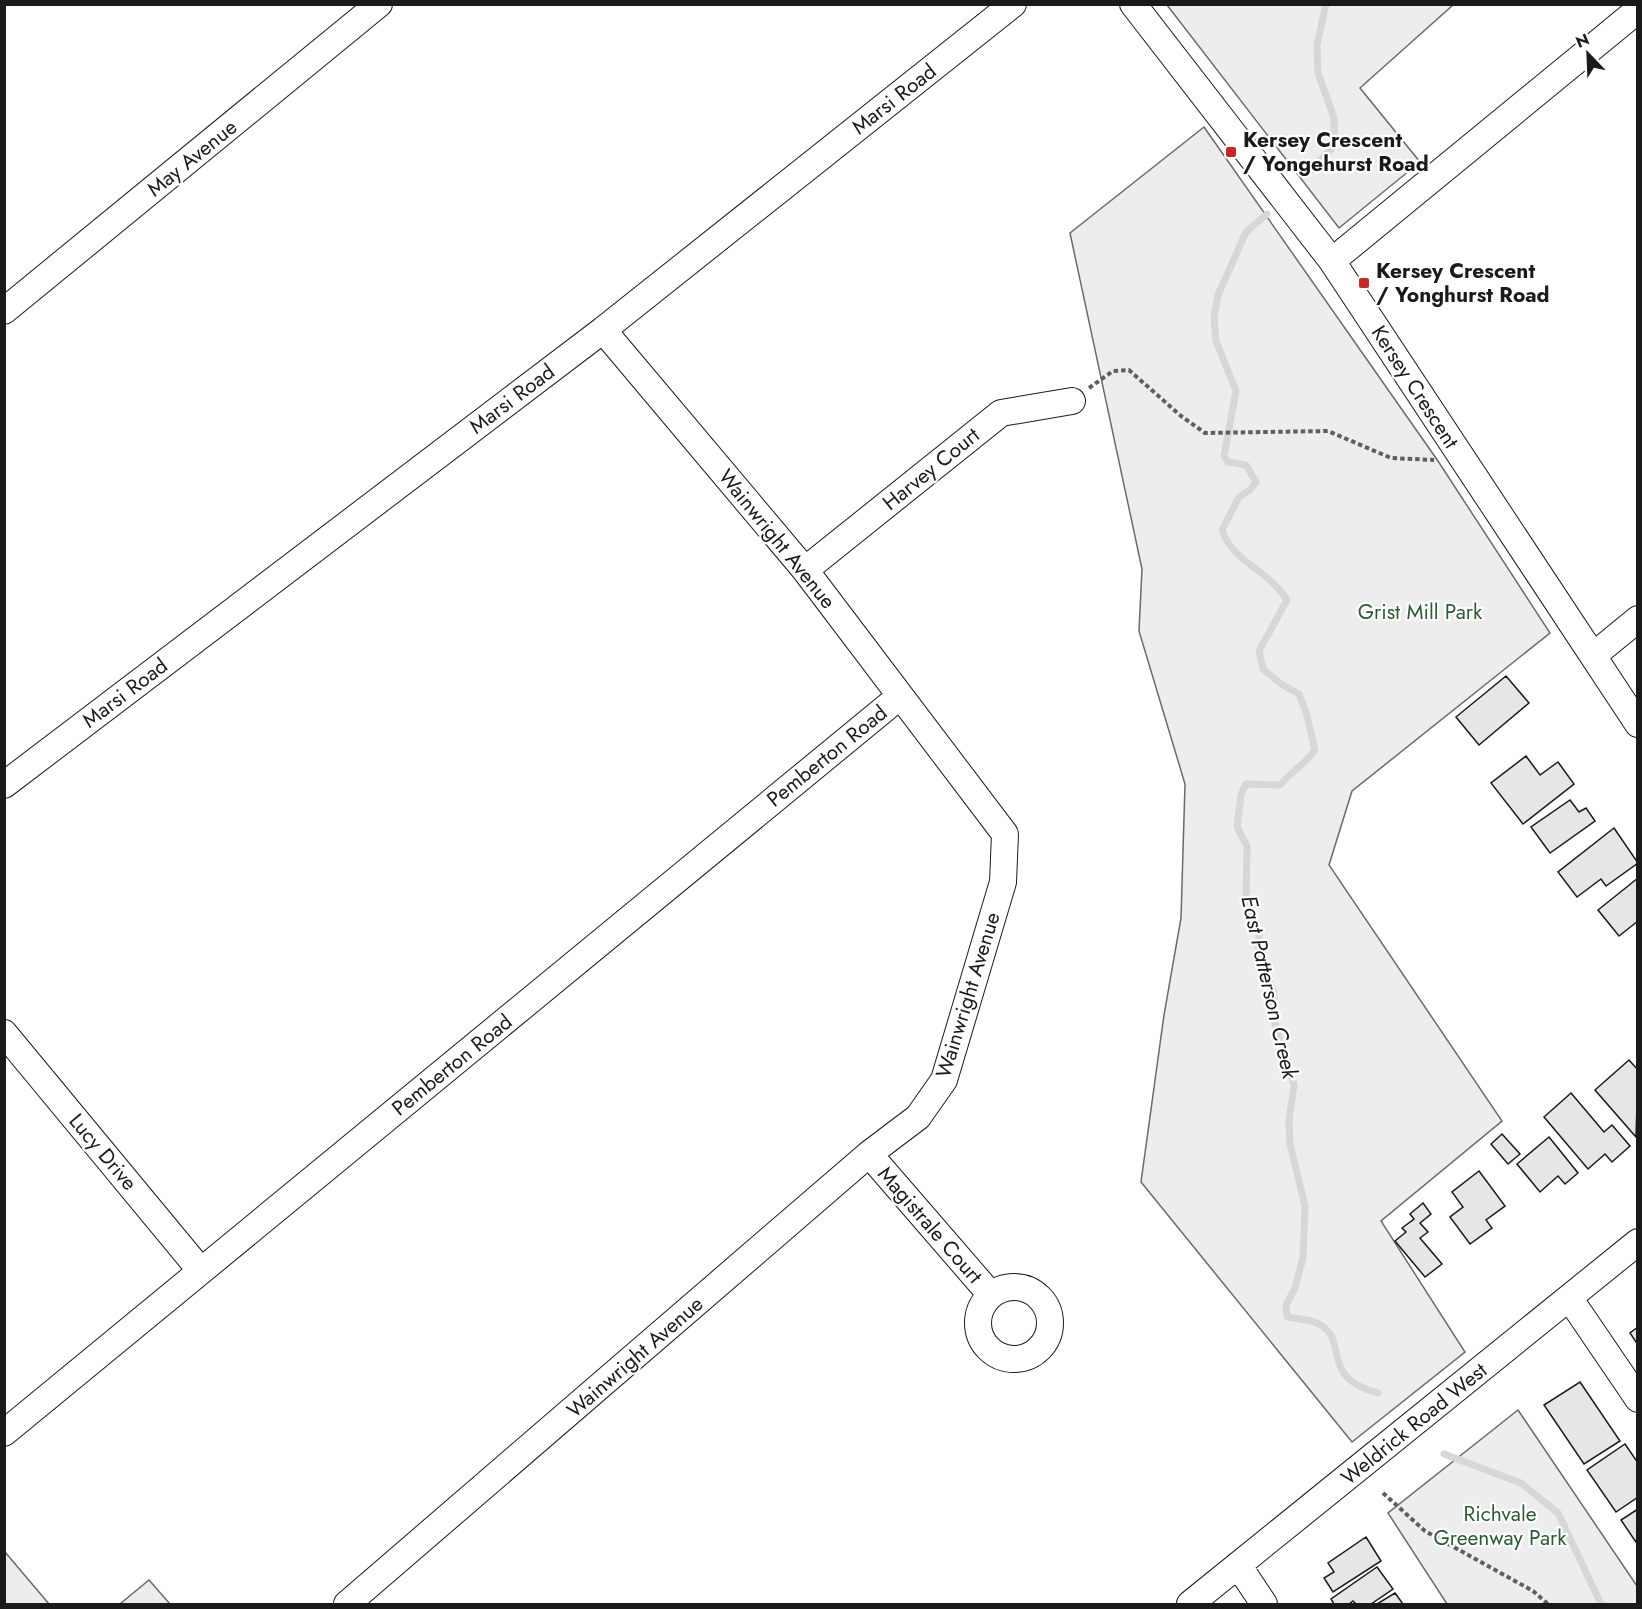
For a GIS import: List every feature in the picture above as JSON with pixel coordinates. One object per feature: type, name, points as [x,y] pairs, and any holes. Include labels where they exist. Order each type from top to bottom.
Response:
[{"type":"street","name":"May Avenue","points":[[4,311],[379,4]]},
{"type":"street","name":"Marsi Road","points":[[4,785],[603,330],[1013,4]]},
{"type":"street","name":"Kersey Crescent","points":[[1132,4],[1332,261],[1553,599],[1594,655],[1638,724]]},
{"type":"street","points":[[1332,261],[1638,10]]},
{"type":"street","name":"Wainwright Avenue","points":[[347,1605],[869,1154],[918,1117],[944,1080],[1003,882],[1005,834],[805,570],[603,330]]},
{"type":"street","name":"Harvey Court","points":[[805,570],[1001,413],[1072,401]]},
{"type":"street","points":[[1594,655],[1638,619]]},
{"type":"street","name":"Pemberton Road","points":[[4,1433],[899,697]]},
{"type":"street","name":"Lucy Drive","points":[[4,1033],[201,1271]]},
{"type":"street","name":"Magistrale Court","points":[[869,1154],[991,1295]]},
{"type":"street","name":"Weldrick Road West","points":[[1190,1605],[1638,1242]]},
{"type":"street","points":[[1570,1299],[1638,1399]]},
{"type":"street","points":[[1238,1565],[1264,1605]]},
{"type":"path","points":[[1072,401],[1113,371],[1129,370],[1181,416],[1205,433],[1328,431],[1391,458],[1438,461]]},
{"type":"path","points":[[1383,1493],[1425,1531],[1533,1591],[1548,1605]]},
{"type":"shaded area","points":[[1167,5],[1453,5],[1360,88],[1420,162],[1339,228]]},
{"type":"shaded area","points":[[1204,127],[1438,461],[1550,633],[1352,791],[1329,865],[1502,1121],[1381,1221],[1465,1352],[1352,1442],[1141,1182],[1164,1015],[1181,918],[1185,784],[1139,631],[1142,569],[1070,233]]},
{"type":"shaded area","name":"Richvale Greenway Park","points":[[1518,1410],[1637,1586],[1637,1604],[1447,1604],[1388,1513]]},
{"type":"shaded area","points":[[5,1552],[49,1604],[5,1604]]},
{"type":"shaded area","points":[[149,1580],[170,1604],[120,1604]]},
{"type":"building","points":[[1506,676],[1529,703],[1479,745],[1456,717]]},
{"type":"building","points":[[1526,756],[1540,775],[1558,762],[1574,784],[1523,824],[1491,783]]},
{"type":"building","points":[[1570,800],[1579,812],[1586,808],[1595,821],[1550,853],[1531,827]]},
{"type":"building","points":[[1614,828],[1638,863],[1606,886],[1601,879],[1577,897],[1558,872]]},
{"type":"building","points":[[1638,878],[1638,921],[1619,936],[1598,910]]},
{"type":"building","points":[[1629,1060],[1638,1070],[1636,1137],[1595,1090]]},
{"type":"building","points":[[1571,1093],[1604,1132],[1612,1125],[1630,1146],[1612,1162],[1605,1154],[1588,1169],[1544,1117]]},
{"type":"building","points":[[1502,1134],[1520,1154],[1508,1164],[1491,1144]]},
{"type":"building","points":[[1549,1137],[1578,1173],[1565,1184],[1558,1176],[1540,1192],[1517,1164]]},
{"type":"building","points":[[1479,1171],[1505,1206],[1486,1220],[1492,1228],[1470,1244],[1450,1217],[1463,1207],[1452,1192]]},
{"type":"building","points":[[1423,1203],[1431,1214],[1420,1223],[1428,1232],[1420,1238],[1442,1264],[1425,1277],[1395,1241],[1406,1232],[1402,1228],[1414,1219],[1410,1214]]},
{"type":"building","points":[[1638,1327],[1638,1345],[1630,1333]]},
{"type":"building","points":[[1580,1382],[1620,1441],[1584,1464],[1544,1405]]},
{"type":"building","points":[[1625,1444],[1638,1463],[1638,1497],[1616,1512],[1587,1470]]},
{"type":"building","points":[[1638,1509],[1638,1545],[1621,1520]]},
{"type":"building","points":[[1366,1537],[1381,1561],[1333,1592],[1324,1578],[1334,1572],[1328,1563]]},
{"type":"building","points":[[1377,1567],[1393,1589],[1371,1604],[1356,1604],[1353,1601],[1349,1604],[1334,1604],[1331,1599]]},
{"type":"building","points":[[1395,1593],[1403,1604],[1377,1604]]},
{"type":"waterway","name":"East Patterson Creek","points":[[1311,170],[1334,146],[1334,118],[1318,73],[1317,45],[1326,4]]},
{"type":"waterway","name":"East Patterson Creek","points":[[1267,214],[1246,232],[1218,295],[1214,318],[1216,341],[1236,391],[1224,456],[1228,462],[1246,465],[1256,482],[1250,490],[1239,497],[1222,530],[1234,551],[1271,581],[1287,600],[1259,651],[1263,669],[1281,684],[1299,694],[1315,750],[1280,785],[1246,784],[1241,795],[1237,827],[1247,846],[1246,905],[1259,934],[1258,956],[1274,992],[1273,1017],[1294,1085],[1289,1122],[1290,1144],[1305,1206],[1303,1258],[1295,1288],[1286,1305],[1287,1317],[1316,1322],[1328,1331],[1333,1340],[1341,1369],[1348,1378],[1378,1393]]},
{"type":"waterway","name":"East Patterson Creek","points":[[1444,1454],[1521,1483],[1558,1513],[1601,1604]]},
{"type":"place","name":"Kersey Crescent / Yongehurst Road","points":[[1231,152]]},
{"type":"place","name":"Kersey Crescent / Yonghurst Road","points":[[1364,283]]},
{"type":"park label","name":"Grist Mill Park","points":[[1420,612]]}]
